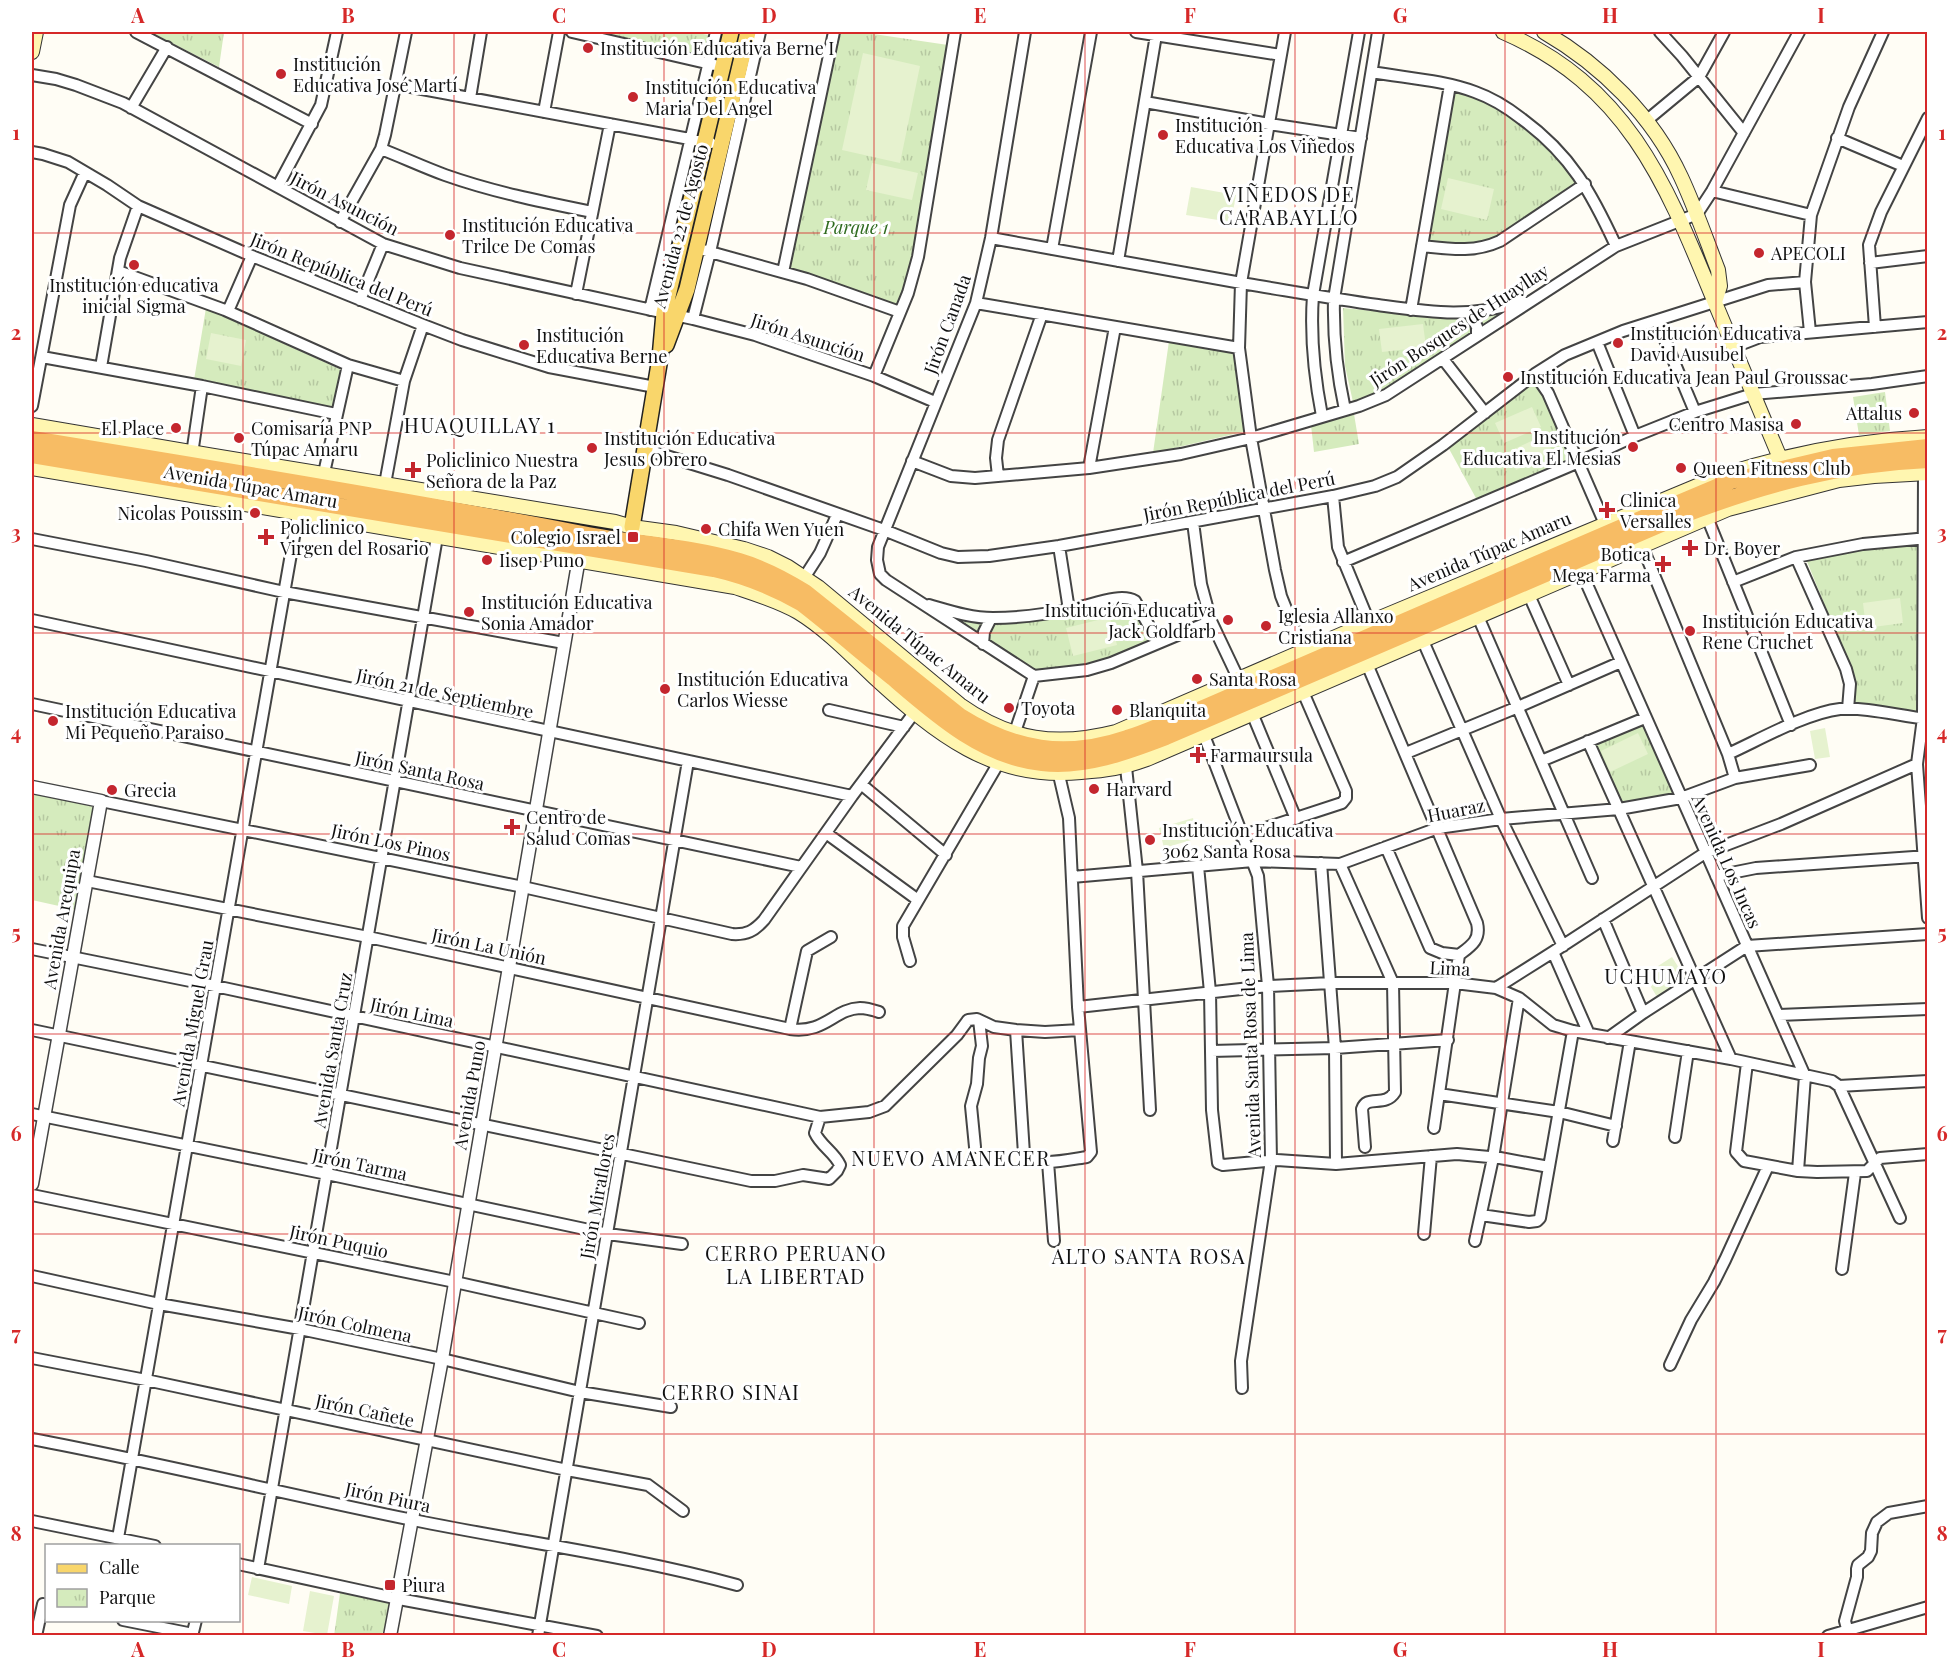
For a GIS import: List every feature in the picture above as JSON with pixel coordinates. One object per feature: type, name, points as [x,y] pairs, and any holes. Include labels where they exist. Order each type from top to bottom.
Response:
[{"type":"highway","name":"Avenida Túpac Amaru","points":[[32,439],[346,490],[580,547]]},
{"type":"highway","name":"Avenida Túpac Amaru","points":[[1199,723],[1413,616],[1731,482],[1833,457],[1928,447]]},
{"type":"highway","name":"Avenida Túpac Amaru","points":[[32,455],[714,569],[738,575],[780,591],[822,619],[926,706],[971,739],[1018,759],[1043,764],[1071,763],[1116,756],[1476,612],[1678,517],[1734,496],[1783,481],[1871,464],[1926,469]]},
{"type":"highway","points":[[235,460],[257,468],[339,485],[346,490]]},
{"type":"highway","points":[[1372,621],[1403,615],[1413,616]]},
{"type":"main road","points":[[32,52],[36,32]]},
{"type":"main road","name":"Avenida 22 de Agosto","points":[[632,527],[660,358],[671,314],[698,140],[716,65],[718,32]]},
{"type":"main road","name":"Avenida 22 de Agosto","points":[[671,314],[687,290],[704,250],[722,145],[748,32]]},
{"type":"main road","points":[[1503,32],[1534,46],[1575,74],[1613,110],[1652,164],[1682,221],[1780,458]]},
{"type":"main road","points":[[1544,32],[1584,58],[1604,76],[1646,121],[1670,156],[1697,214],[1718,270],[1720,286],[1714,302]]},
{"type":"main road","name":"Avenida Túpac Amaru","points":[[32,425],[192,454],[324,473],[615,522],[744,549],[768,557],[804,578],[978,718],[1015,732],[1046,740],[1095,737],[1116,732],[1372,621],[1726,474],[1780,458],[1859,443],[1928,437]]},
{"type":"main road","name":"Avenida Túpac Amaru","points":[[32,468],[437,537],[580,547],[735,587],[798,612],[818,627],[914,713],[954,742],[998,764],[1021,771],[1059,775],[1108,771],[1126,767],[1199,723],[1252,713],[1423,641],[1476,612],[1528,596],[1707,518],[1756,501],[1839,480],[1926,469]]},
{"type":"street","points":[[136,32],[312,124]]},
{"type":"street","points":[[278,186],[321,105],[337,32]]},
{"type":"street","points":[[339,222],[381,149],[406,32]]},
{"type":"street","points":[[470,98],[480,32]]},
{"type":"street","points":[[544,112],[559,32]]},
{"type":"street","points":[[572,32],[738,71]]},
{"type":"street","name":"Avenida 22 de Agosto","points":[[704,250],[760,32]]},
{"type":"street","points":[[783,272],[834,32]]},
{"type":"street","points":[[874,376],[908,293],[918,257],[955,32]]},
{"type":"street","name":"Jirón Canada","points":[[919,603],[880,574],[877,560],[878,547],[976,303],[991,238],[1025,32]]},
{"type":"street","points":[[1052,249],[1091,32]]},
{"type":"street","points":[[1136,32],[1281,55]]},
{"type":"street","points":[[1285,32],[1241,283],[1239,348],[1256,472],[1281,596],[1303,651]]},
{"type":"street","points":[[1322,416],[1312,355],[1313,295],[1359,32]]},
{"type":"street","points":[[1345,410],[1336,360],[1334,299],[1378,32]]},
{"type":"street","points":[[1660,32],[1744,133]]},
{"type":"street","points":[[1646,121],[1699,77],[1724,32]]},
{"type":"street","points":[[1697,214],[1712,191],[1799,32]]},
{"type":"street","points":[[1810,332],[1805,282],[1811,215],[1857,88],[1883,32]]},
{"type":"street","points":[[1118,261],[1156,35]]},
{"type":"street","points":[[131,108],[167,47]]},
{"type":"street","points":[[1372,72],[1450,85],[1475,92],[1499,103],[1524,120],[1552,143],[1571,164],[1585,184],[1616,246]]},
{"type":"street","name":"Jirón Asunción","points":[[32,75],[76,85],[131,108],[383,244],[460,268],[671,314],[784,345],[874,376],[935,402]]},
{"type":"street","points":[[395,84],[722,145]]},
{"type":"street","points":[[1411,310],[1450,85]]},
{"type":"street","points":[[1145,102],[1361,138]]},
{"type":"street","points":[[1875,327],[1869,245],[1903,166],[1928,118]]},
{"type":"street","points":[[576,294],[610,124]]},
{"type":"street","points":[[1838,138],[1903,166]]},
{"type":"street","points":[[381,149],[475,185],[523,198],[592,212]]},
{"type":"street","name":"Jirón República del Perú","points":[[32,152],[68,162],[138,206],[252,256],[423,325],[474,344],[549,367],[655,387]]},
{"type":"street","points":[[32,406],[70,206],[85,172]]},
{"type":"street","points":[[1422,246],[1458,250],[1487,247],[1500,241],[1585,184]]},
{"type":"street","points":[[1712,191],[1811,215]]},
{"type":"street","points":[[101,367],[120,258],[138,206]]},
{"type":"street","name":"Jirón Bosques de Huayllay","points":[[912,461],[951,476],[975,478],[1089,468],[1181,454],[1251,438],[1345,410],[1386,395],[1616,246],[1697,214]]},
{"type":"street","points":[[991,238],[1334,299],[1447,314],[1489,311],[1536,296]]},
{"type":"street","points":[[360,300],[383,244]]},
{"type":"street","points":[[704,250],[807,279],[900,312]]},
{"type":"street","points":[[228,311],[252,256]]},
{"type":"street","points":[[1870,263],[1928,256]]},
{"type":"street","points":[[118,271],[228,311],[348,365],[404,381]]},
{"type":"street","name":"Jirón República del Perú","points":[[644,449],[728,475],[884,530],[933,550],[958,557],[989,556],[1059,546],[1263,510],[1375,486],[1397,477],[1535,374],[1565,355],[1596,342],[1768,285],[1805,282]]},
{"type":"street","points":[[976,303],[1239,348]]},
{"type":"street","points":[[998,476],[996,458],[998,440],[1042,314]]},
{"type":"street","points":[[1470,314],[1474,320],[1477,335]]},
{"type":"street","points":[[1657,321],[1695,412]]},
{"type":"street","points":[[1734,347],[1760,337],[1928,322]]},
{"type":"street","points":[[385,483],[404,381],[423,325]]},
{"type":"street","points":[[1089,468],[1115,327]]},
{"type":"street","points":[[1596,342],[1635,436]]},
{"type":"street","points":[[42,357],[202,386],[336,414]]},
{"type":"street","points":[[1443,359],[1485,413]]},
{"type":"street","points":[[324,473],[348,365]]},
{"type":"street","points":[[1535,374],[1548,393],[1605,524]]},
{"type":"street","points":[[1343,562],[1695,412],[1753,394],[1872,384],[1928,376]]},
{"type":"street","points":[[192,454],[202,386]]},
{"type":"street","points":[[1926,469],[1925,719],[1917,764],[1926,856],[1928,918]]},
{"type":"street","points":[[1333,496],[1338,547],[1372,621]]},
{"type":"street","name":"Avenida Miguel Grau","points":[[118,1538],[298,514]]},
{"type":"street","points":[[804,578],[820,553],[837,515]]},
{"type":"street","points":[[1707,518],[1791,725]]},
{"type":"street","points":[[1193,522],[1201,584],[1211,621],[1239,680]]},
{"type":"street","name":"Avenida Santa Cruz","points":[[258,1569],[437,537]]},
{"type":"street","points":[[1733,582],[1796,557],[1863,544],[1926,538]]},
{"type":"street","points":[[32,539],[284,592],[564,643]]},
{"type":"street","points":[[1059,546],[1070,610]]},
{"type":"street","points":[[1642,546],[1728,754],[1735,778]]},
{"type":"street","name":"Avenida Puno","points":[[390,1635],[399,1599],[442,1359],[580,547]]},
{"type":"street","points":[[1796,557],[1846,669],[1850,684],[1848,709]]},
{"type":"street","name":"Avenida Los Incas","points":[[1581,571],[1806,1076],[1798,1171]]},
{"type":"street","points":[[1528,596],[1569,684]]},
{"type":"street","points":[[919,603],[992,618],[1070,610],[1119,597],[1129,597],[1135,601],[1158,642]]},
{"type":"street","points":[[919,603],[1034,676],[1087,670],[1111,663],[1211,621]]},
{"type":"street","points":[[1476,612],[1592,878]]},
{"type":"street","points":[[983,644],[984,632],[992,618]]},
{"type":"street","name":"Jirón 21 de Septiembre","points":[[32,620],[852,796]]},
{"type":"street","points":[[1423,641],[1558,949],[1589,1034]]},
{"type":"street","points":[[1406,753],[1621,662]]},
{"type":"street","points":[[1367,664],[1438,828],[1479,931],[1473,944],[1459,955],[1434,1128]]},
{"type":"street","points":[[1015,732],[1034,676]]},
{"type":"street","points":[[1241,836],[1342,803],[1346,798],[1346,791],[1303,692]]},
{"type":"street","name":"Jirón Santa Rosa","points":[[32,704],[801,867]]},
{"type":"street","points":[[1728,754],[1791,725],[1837,710],[1848,709],[1925,719]]},
{"type":"street","points":[[829,710],[903,728]]},
{"type":"street","points":[[801,867],[914,713]]},
{"type":"street","points":[[1252,713],[1296,819]]},
{"type":"street","points":[[1541,761],[1645,718]]},
{"type":"street","name":"Avenida Santa Rosa de Lima","points":[[1199,723],[1258,876],[1268,986],[1271,1161],[1241,1361],[1242,1388]]},
{"type":"street","points":[[1588,741],[1731,1059]]},
{"type":"street","name":"Jirón Miraflores","points":[[539,1631],[688,761]]},
{"type":"street","points":[[910,961],[903,938],[903,926],[998,764]]},
{"type":"street","points":[[1496,988],[1705,853],[1781,824],[1917,764]]},
{"type":"street","name":"Huaraz","points":[[1072,878],[1253,861],[1340,864],[1438,828],[1501,819],[1619,809],[1681,798],[1735,778],[1810,765]]},
{"type":"street","points":[[1126,767],[1137,871],[1150,1110]]},
{"type":"street","points":[[1016,1030],[1024,1154],[1032,1162],[1087,1157],[1090,1155],[1078,1007],[1069,818],[1059,775]]},
{"type":"street","points":[[861,784],[946,855]]},
{"type":"street","name":"Jirón Los Pinos","points":[[32,787],[523,887],[732,934],[754,931],[801,867]]},
{"type":"street","name":"Avenida Arequipa","points":[[32,1184],[38,1116],[58,1036],[101,801]]},
{"type":"street","points":[[826,833],[918,900]]},
{"type":"street","points":[[1386,847],[1430,948],[1442,953],[1459,955]]},
{"type":"street","points":[[1716,876],[1756,868],[1926,856]]},
{"type":"street","points":[[1321,863],[1335,1048],[1336,1164]]},
{"type":"street","points":[[1340,864],[1393,983],[1395,1092],[1385,1101],[1366,1102],[1363,1105],[1365,1146]]},
{"type":"street","points":[[1198,866],[1210,992],[1212,1110],[1218,1163],[1223,1165],[1271,1161],[1336,1164],[1457,1154],[1549,1167]]},
{"type":"street","name":"Jirón La Unión","points":[[87,881],[368,937],[790,1029],[807,1030],[818,1027],[858,1008],[879,1012]]},
{"type":"street","points":[[1603,919],[1643,1012]]},
{"type":"street","points":[[1608,1038],[1643,1012],[1747,946],[1928,934]]},
{"type":"street","points":[[790,1029],[807,951],[831,937]]},
{"type":"street","name":"Jirón Lima","points":[[32,949],[215,986],[820,1117],[880,1110],[940,1053],[968,1020],[979,1020]]},
{"type":"street","name":"Lima","points":[[1078,1007],[1268,986],[1331,983],[1455,983],[1496,988],[1519,998],[1553,1025],[1573,1031],[1731,1059],[1832,1081],[1839,1086]]},
{"type":"street","points":[[1475,1241],[1493,1158],[1519,998]]},
{"type":"street","points":[[1779,1015],[1928,1009]]},
{"type":"street","points":[[979,1020],[994,1027],[1016,1030],[1045,1032],[1080,1030]]},
{"type":"street","points":[[975,1147],[971,1106],[977,1084],[982,1046],[979,1020]]},
{"type":"street","points":[[32,1030],[751,1181],[775,1181],[803,1175],[829,1179],[840,1165],[837,1158],[824,1147],[815,1133],[820,1117]]},
{"type":"street","points":[[1481,1215],[1529,1222],[1540,1218],[1573,1031]]},
{"type":"street","points":[[1211,1051],[1335,1048],[1448,1040]]},
{"type":"street","points":[[1613,1141],[1630,1041]]},
{"type":"street","points":[[1675,1137],[1688,1051]]},
{"type":"street","points":[[1747,1063],[1736,1152],[1744,1161],[1798,1171],[1855,1173],[1868,1171],[1880,1158],[1928,1154]]},
{"type":"street","points":[[1900,1218],[1839,1086],[1928,1081]]},
{"type":"street","points":[[1439,1094],[1559,1112],[1616,1126]]},
{"type":"street","name":"Jirón Tarma","points":[[38,1116],[187,1145],[608,1234],[682,1245]]},
{"type":"street","points":[[1425,1234],[1431,1156]]},
{"type":"street","points":[[1048,1162],[1054,1241]]},
{"type":"street","points":[[1670,1365],[1691,1320],[1725,1260],[1768,1166]]},
{"type":"street","points":[[1842,1269],[1855,1173]]},
{"type":"street","name":"Jirón Puquio","points":[[32,1195],[313,1252],[639,1323]]},
{"type":"street","name":"Jirón Colmena","points":[[32,1276],[159,1304],[300,1329],[442,1359],[580,1392],[671,1407]]},
{"type":"street","name":"Jirón Cañete","points":[[32,1358],[648,1485],[683,1511]]},
{"type":"street","name":"Jirón Piura","points":[[32,1439],[132,1458],[413,1520],[680,1570],[737,1585]]},
{"type":"street","points":[[1848,1633],[1845,1621],[1858,1565],[1868,1557],[1871,1551],[1872,1533],[1877,1522],[1889,1513],[1928,1506]]},
{"type":"street","points":[[32,1521],[150,1544]]},
{"type":"street","points":[[240,1564],[539,1631],[597,1635]]},
{"type":"street","points":[[36,1635],[40,1604]]},
{"type":"street","points":[[1828,1635],[1848,1633],[1928,1607]]},
{"type":"street","points":[[132,1622],[193,1635]]},
{"type":"green space","points":[[149,32],[224,32],[219,67],[154,34]]},
{"type":"green space","points":[[588,32],[691,32],[709,35],[704,57]]},
{"type":"green space","name":"Parque 1","points":[[838,32],[860,32],[948,45],[913,256],[900,304],[896,306],[788,268]]},
{"type":"green space","points":[[863,53],[920,66],[900,163],[842,150]]},
{"type":"green space","points":[[1455,92],[1489,100],[1515,118],[1558,154],[1580,184],[1500,236],[1475,245],[1429,243]]},
{"type":"green space","points":[[872,163],[918,173],[912,200],[866,190]]},
{"type":"green space","points":[[1448,178],[1494,189],[1487,220],[1441,209]]},
{"type":"green space","points":[[1191,187],[1236,195],[1231,222],[1186,215]]},
{"type":"green space","points":[[1514,306],[1384,391],[1353,402],[1345,366],[1343,308],[1447,318],[1471,317]]},
{"type":"green space","points":[[206,308],[344,371],[334,409],[194,380]]},
{"type":"green space","points":[[1423,324],[1426,347],[1382,352],[1379,329]]},
{"type":"green space","points":[[211,333],[246,340],[241,366],[206,359]]},
{"type":"green space","points":[[1169,341],[1237,350],[1247,431],[1153,453]]},
{"type":"green space","points":[[1533,380],[1544,396],[1574,461],[1477,500],[1448,447]]},
{"type":"green space","points":[[1885,392],[1890,431],[1859,435],[1853,397]]},
{"type":"green space","points":[[1532,407],[1541,427],[1504,443],[1495,423]]},
{"type":"green space","points":[[1354,414],[1359,444],[1314,452],[1311,425]]},
{"type":"green space","points":[[1544,435],[1553,452],[1516,470],[1508,452]]},
{"type":"green space","points":[[1920,543],[1920,714],[1853,705],[1845,655],[1806,559],[1857,549]]},
{"type":"green space","points":[[1900,598],[1903,623],[1866,628],[1863,603]]},
{"type":"green space","points":[[1117,602],[1133,604],[1152,640],[1113,658],[1086,666],[1033,671],[939,611],[971,619],[1085,611]]},
{"type":"green space","points":[[1110,617],[1117,645],[1073,656],[1066,628]]},
{"type":"green space","points":[[1642,723],[1675,798],[1621,807],[1592,745]]},
{"type":"green space","points":[[1825,728],[1830,757],[1815,759],[1810,731]]},
{"type":"green space","points":[[1638,733],[1648,754],[1610,772],[1601,751]]},
{"type":"green space","points":[[32,793],[94,807],[77,910],[32,900]]},
{"type":"green space","points":[[1193,818],[1198,838],[1164,848],[1159,828]]},
{"type":"green space","points":[[1672,957],[1686,979],[1657,997],[1644,975]]},
{"type":"green space","points":[[252,1577],[292,1586],[289,1604],[248,1595]]},
{"type":"green space","points":[[310,1591],[334,1596],[327,1635],[303,1631]]},
{"type":"green space","points":[[340,1593],[391,1603],[382,1635],[334,1636]]},
{"type":"place","name":"Institución Educativa Berne I","points":[[588,48]]},
{"type":"place","name":"Institución Educativa José Martí","points":[[281,74]]},
{"type":"place","name":"Institución Educativa Maria Del Angel","points":[[633,97]]},
{"type":"place","name":"Institución Educativa Los Viñedos","points":[[1163,135]]},
{"type":"place","name":"Institución Educativa Trilce De Comas","points":[[450,235]]},
{"type":"place","name":"APECOLI","points":[[1759,253]]},
{"type":"place","name":"Institución educativa inicial Sigma","points":[[134,265]]},
{"type":"place","name":"Institución Educativa David Ausubel","points":[[1618,343]]},
{"type":"place","name":"Institución Educativa Berne","points":[[524,345]]},
{"type":"place","name":"Institución Educativa Jean Paul Groussac","points":[[1508,377]]},
{"type":"place","name":"Attalus","points":[[1914,413]]},
{"type":"place","name":"Centro Masisa","points":[[1796,424]]},
{"type":"place","name":"El Place","points":[[176,428]]},
{"type":"place","name":"Comisaría PNP Túpac Amaru","points":[[239,438]]},
{"type":"place","name":"Institución Educativa El Mesias","points":[[1633,447]]},
{"type":"place","name":"Institución Educativa Jesus Obrero","points":[[592,448]]},
{"type":"place","name":"Queen Fitness Club","points":[[1681,468]]},
{"type":"place","name":"Policlinico Nuestra Señora de la Paz","points":[[413,470]]},
{"type":"place","name":"Clinica Versalles","points":[[1607,510]]},
{"type":"place","name":"Nicolas Poussin","points":[[255,513]]},
{"type":"place","name":"Chifa Wen Yuen","points":[[706,529]]},
{"type":"place","name":"Policlinico Virgen del Rosario","points":[[266,537]]},
{"type":"place","name":"Colegio Israel","points":[[633,537]]},
{"type":"place","name":"Dr. Boyer","points":[[1690,548]]},
{"type":"place","name":"Iisep Puno","points":[[487,560]]},
{"type":"place","name":"Botica Mega Farma","points":[[1663,564]]},
{"type":"place","name":"Institución Educativa Sonia Amador","points":[[469,612]]},
{"type":"place","name":"Institución Educativa Jack Goldfarb","points":[[1228,620]]},
{"type":"place","name":"Iglesia Allanxo Cristiana","points":[[1266,626]]},
{"type":"place","name":"Institución Educativa Rene Cruchet","points":[[1690,631]]},
{"type":"place","name":"Santa Rosa","points":[[1197,679]]},
{"type":"place","name":"Institución Educativa Carlos Wiesse","points":[[665,689]]},
{"type":"place","name":"Toyota","points":[[1009,708]]},
{"type":"place","name":"Blanquita","points":[[1117,710]]},
{"type":"place","name":"Institución Educativa Mi Pequeño Paraiso","points":[[53,721]]},
{"type":"place","name":"Farmaursula","points":[[1198,755]]},
{"type":"place","name":"Harvard","points":[[1094,789]]},
{"type":"place","name":"Grecia","points":[[112,790]]},
{"type":"place","name":"Centro de Salud Comas","points":[[512,827]]},
{"type":"place","name":"Institución Educativa 3062 Santa Rosa","points":[[1150,840]]},
{"type":"place","name":"Piura","points":[[390,1585]]},
{"type":"district","name":"VIÑEDOS DE CARABAYLLO","points":[[1289,204]]},
{"type":"district","name":"HUAQUILLAY 1","points":[[480,424]]},
{"type":"district","name":"UCHUMAYO","points":[[1666,975]]},
{"type":"district","name":"NUEVO AMANECER","points":[[951,1157]]},
{"type":"district","name":"ALTO SANTA ROSA","points":[[1149,1255]]},
{"type":"district","name":"CERRO PERUANO LA LIBERTAD","points":[[796,1264]]},
{"type":"district","name":"CERRO SINAI","points":[[731,1391]]}]
